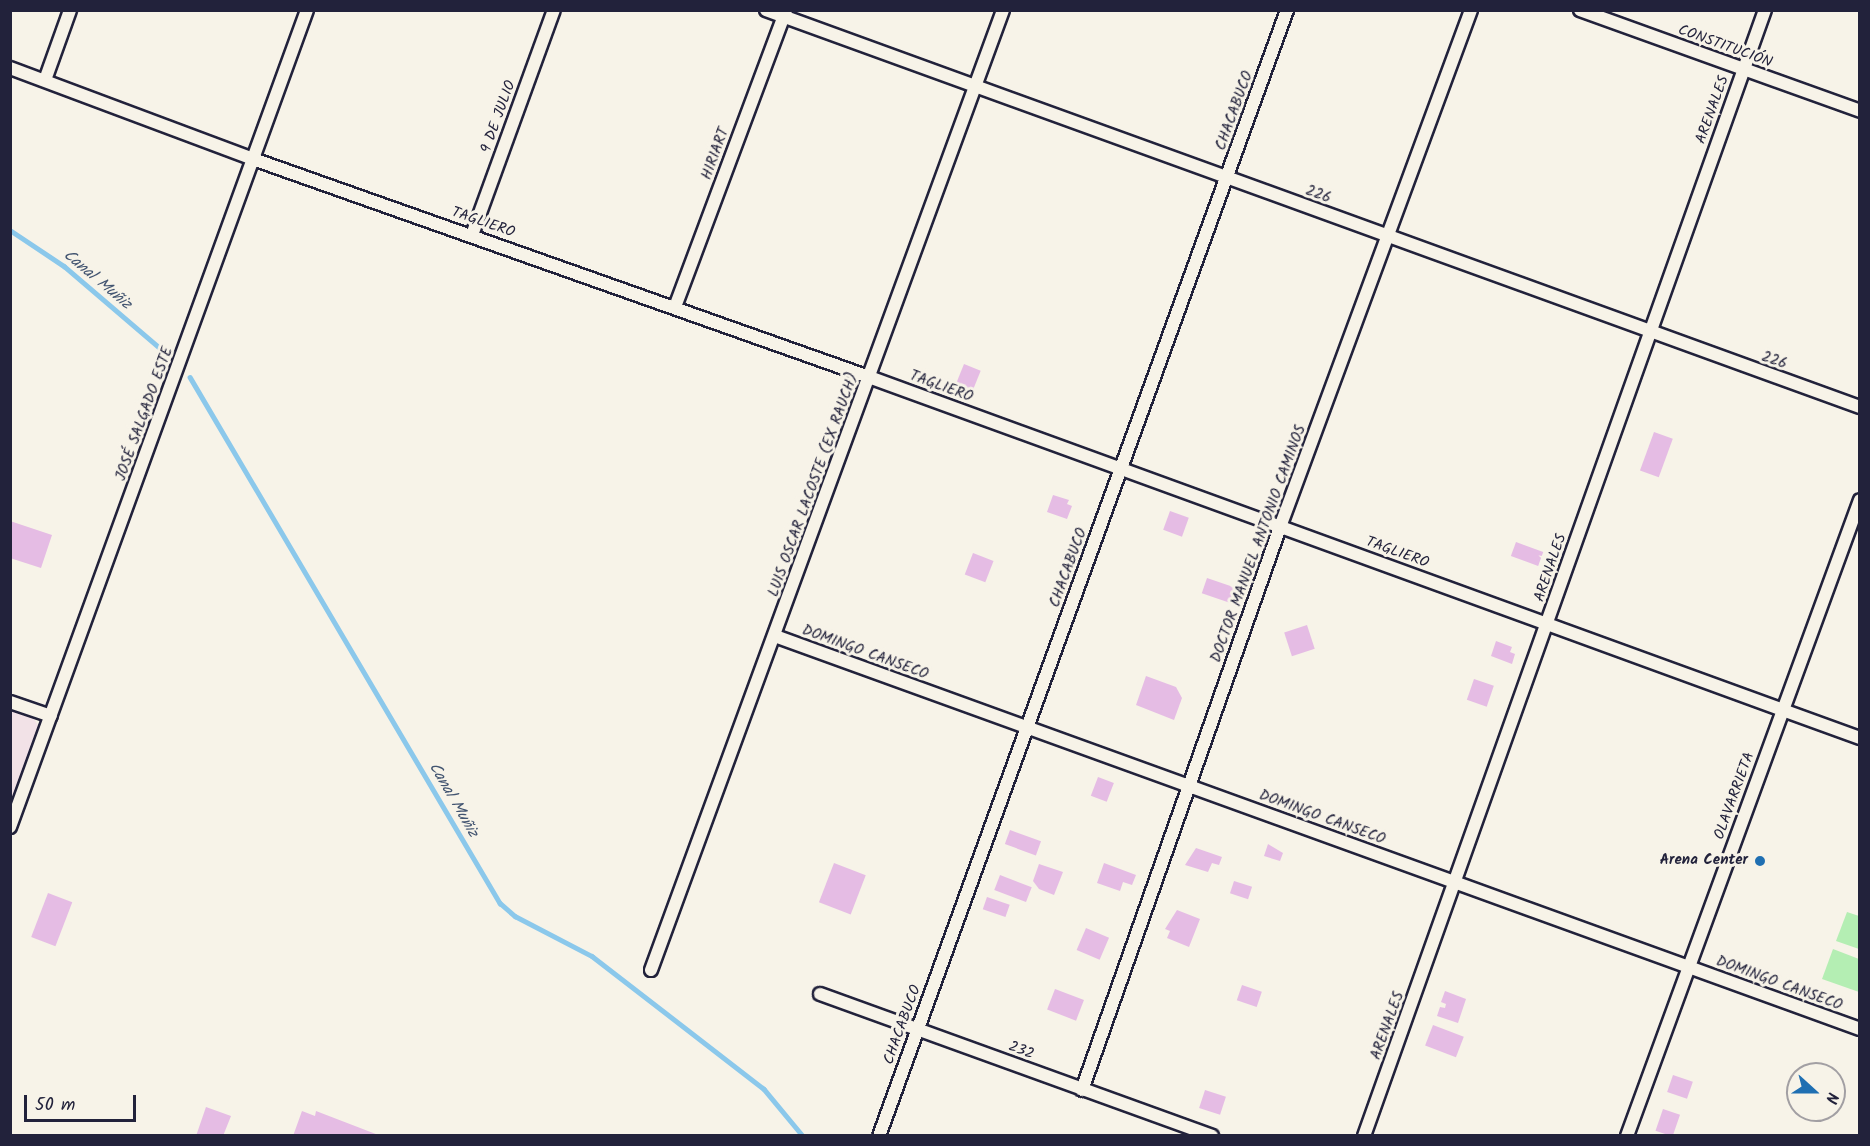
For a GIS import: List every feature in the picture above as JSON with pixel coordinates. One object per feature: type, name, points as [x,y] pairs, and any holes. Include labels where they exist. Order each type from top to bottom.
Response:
[{"type":"street","points":[[45,80],[70,10]]},
{"type":"street","name":"JOSÉ SALGADO ESTE","points":[[10,827],[307,10]]},
{"type":"street","name":"9 DE JULIO","points":[[472,235],[554,10]]},
{"type":"street","name":"226","points":[[766,10],[784,14],[974,86],[1649,333],[1860,407]]},
{"type":"street","name":"LUIS OSCAR LACOSTE (EX RAUCH)","points":[[651,970],[1003,10]]},
{"type":"street","name":"CHACABUCO","points":[[879,1136],[1287,10]]},
{"type":"street","name":"DOCTOR MANUEL ANTONIO CAMINOS","points":[[1082,1090],[1280,527],[1471,10]]},
{"type":"street","name":"CONSTITUCIÓN","points":[[1580,10],[1860,111]]},
{"type":"street","name":"ARENALES","points":[[1364,1136],[1765,10]]},
{"type":"street","name":"HIRIART","points":[[675,307],[784,14]]},
{"type":"street","name":"TAGLIERO","points":[[10,68],[254,159],[675,307],[1860,738]]},
{"type":"street","name":"OLAVARRIETA","points":[[1627,1136],[1860,500]]},
{"type":"street","name":"DOMINGO CANSECO","points":[[775,636],[1860,1029]]},
{"type":"street","points":[[10,702],[51,716]]},
{"type":"street","name":"232","points":[[820,994],[1212,1136]]},
{"type":"shaded area","points":[[11,711],[34,719],[40,728],[11,808]]},
{"type":"green space","points":[[1847,912],[1859,916],[1859,949],[1836,941]]},
{"type":"green space","points":[[1833,949],[1859,959],[1859,992],[1822,979]]},
{"type":"building","points":[[964,364],[981,371],[972,391],[956,384]]},
{"type":"building","points":[[1654,432],[1673,439],[1659,477],[1640,471]]},
{"type":"building","points":[[1053,495],[1069,500],[1067,504],[1072,506],[1067,519],[1047,512]]},
{"type":"building","points":[[1170,511],[1189,518],[1182,537],[1163,530]]},
{"type":"building","points":[[10,521],[52,535],[41,568],[10,558]]},
{"type":"building","points":[[1516,542],[1543,552],[1538,566],[1511,556]]},
{"type":"building","points":[[973,553],[994,561],[985,582],[965,574]]},
{"type":"building","points":[[1207,578],[1236,588],[1231,603],[1202,593]]},
{"type":"building","points":[[1307,625],[1315,649],[1292,656],[1284,632]]},
{"type":"building","points":[[1496,641],[1512,647],[1510,652],[1515,654],[1512,664],[1491,656]]},
{"type":"building","points":[[1146,676],[1176,687],[1182,698],[1174,720],[1136,705]]},
{"type":"building","points":[[1474,679],[1494,686],[1487,707],[1467,700]]},
{"type":"building","points":[[1098,777],[1114,783],[1107,802],[1091,796]]},
{"type":"building","points":[[1010,830],[1041,841],[1036,855],[1005,844]]},
{"type":"building","points":[[1268,844],[1283,853],[1280,861],[1264,856]]},
{"type":"building","points":[[1196,848],[1222,857],[1219,865],[1212,863],[1208,872],[1185,865]]},
{"type":"building","points":[[834,863],[866,875],[851,914],[819,902]]},
{"type":"building","points":[[1104,863],[1136,875],[1132,885],[1123,882],[1120,891],[1097,883]]},
{"type":"building","points":[[1039,864],[1063,872],[1054,895],[1039,889],[1033,881]]},
{"type":"building","points":[[1000,875],[1032,887],[1026,902],[994,890]]},
{"type":"building","points":[[1234,881],[1252,887],[1248,899],[1230,893]]},
{"type":"building","points":[[48,893],[72,902],[55,946],[31,937]]},
{"type":"building","points":[[987,897],[1010,905],[1005,917],[983,909]]},
{"type":"building","points":[[1177,910],[1200,919],[1189,947],[1167,938],[1170,931],[1165,929]]},
{"type":"building","points":[[1086,928],[1109,938],[1100,960],[1077,950]]},
{"type":"building","points":[[1242,985],[1262,992],[1257,1007],[1237,1000]]},
{"type":"building","points":[[1055,989],[1084,1000],[1076,1021],[1047,1010]]},
{"type":"building","points":[[1445,991],[1466,999],[1458,1023],[1437,1016],[1440,1007],[1445,1008],[1446,1004],[1441,1002]]},
{"type":"building","points":[[1433,1025],[1464,1037],[1456,1057],[1425,1046]]},
{"type":"building","points":[[1673,1075],[1693,1082],[1687,1099],[1667,1092]]},
{"type":"building","points":[[1205,1090],[1226,1097],[1220,1115],[1199,1108]]},
{"type":"building","points":[[206,1107],[231,1116],[223,1136],[196,1136]]},
{"type":"building","points":[[1663,1109],[1680,1115],[1673,1136],[1656,1131]]},
{"type":"building","points":[[302,1111],[315,1116],[316,1111],[381,1136],[293,1136]]},
{"type":"waterway","name":"Canal Muñiz","points":[[10,230],[64,266],[166,353]]},
{"type":"waterway","name":"Canal Muñiz","points":[[190,377],[500,903],[515,916],[592,956],[764,1089],[803,1136]]},
{"type":"place","name":"Arena Center","points":[[1760,861]]}]
